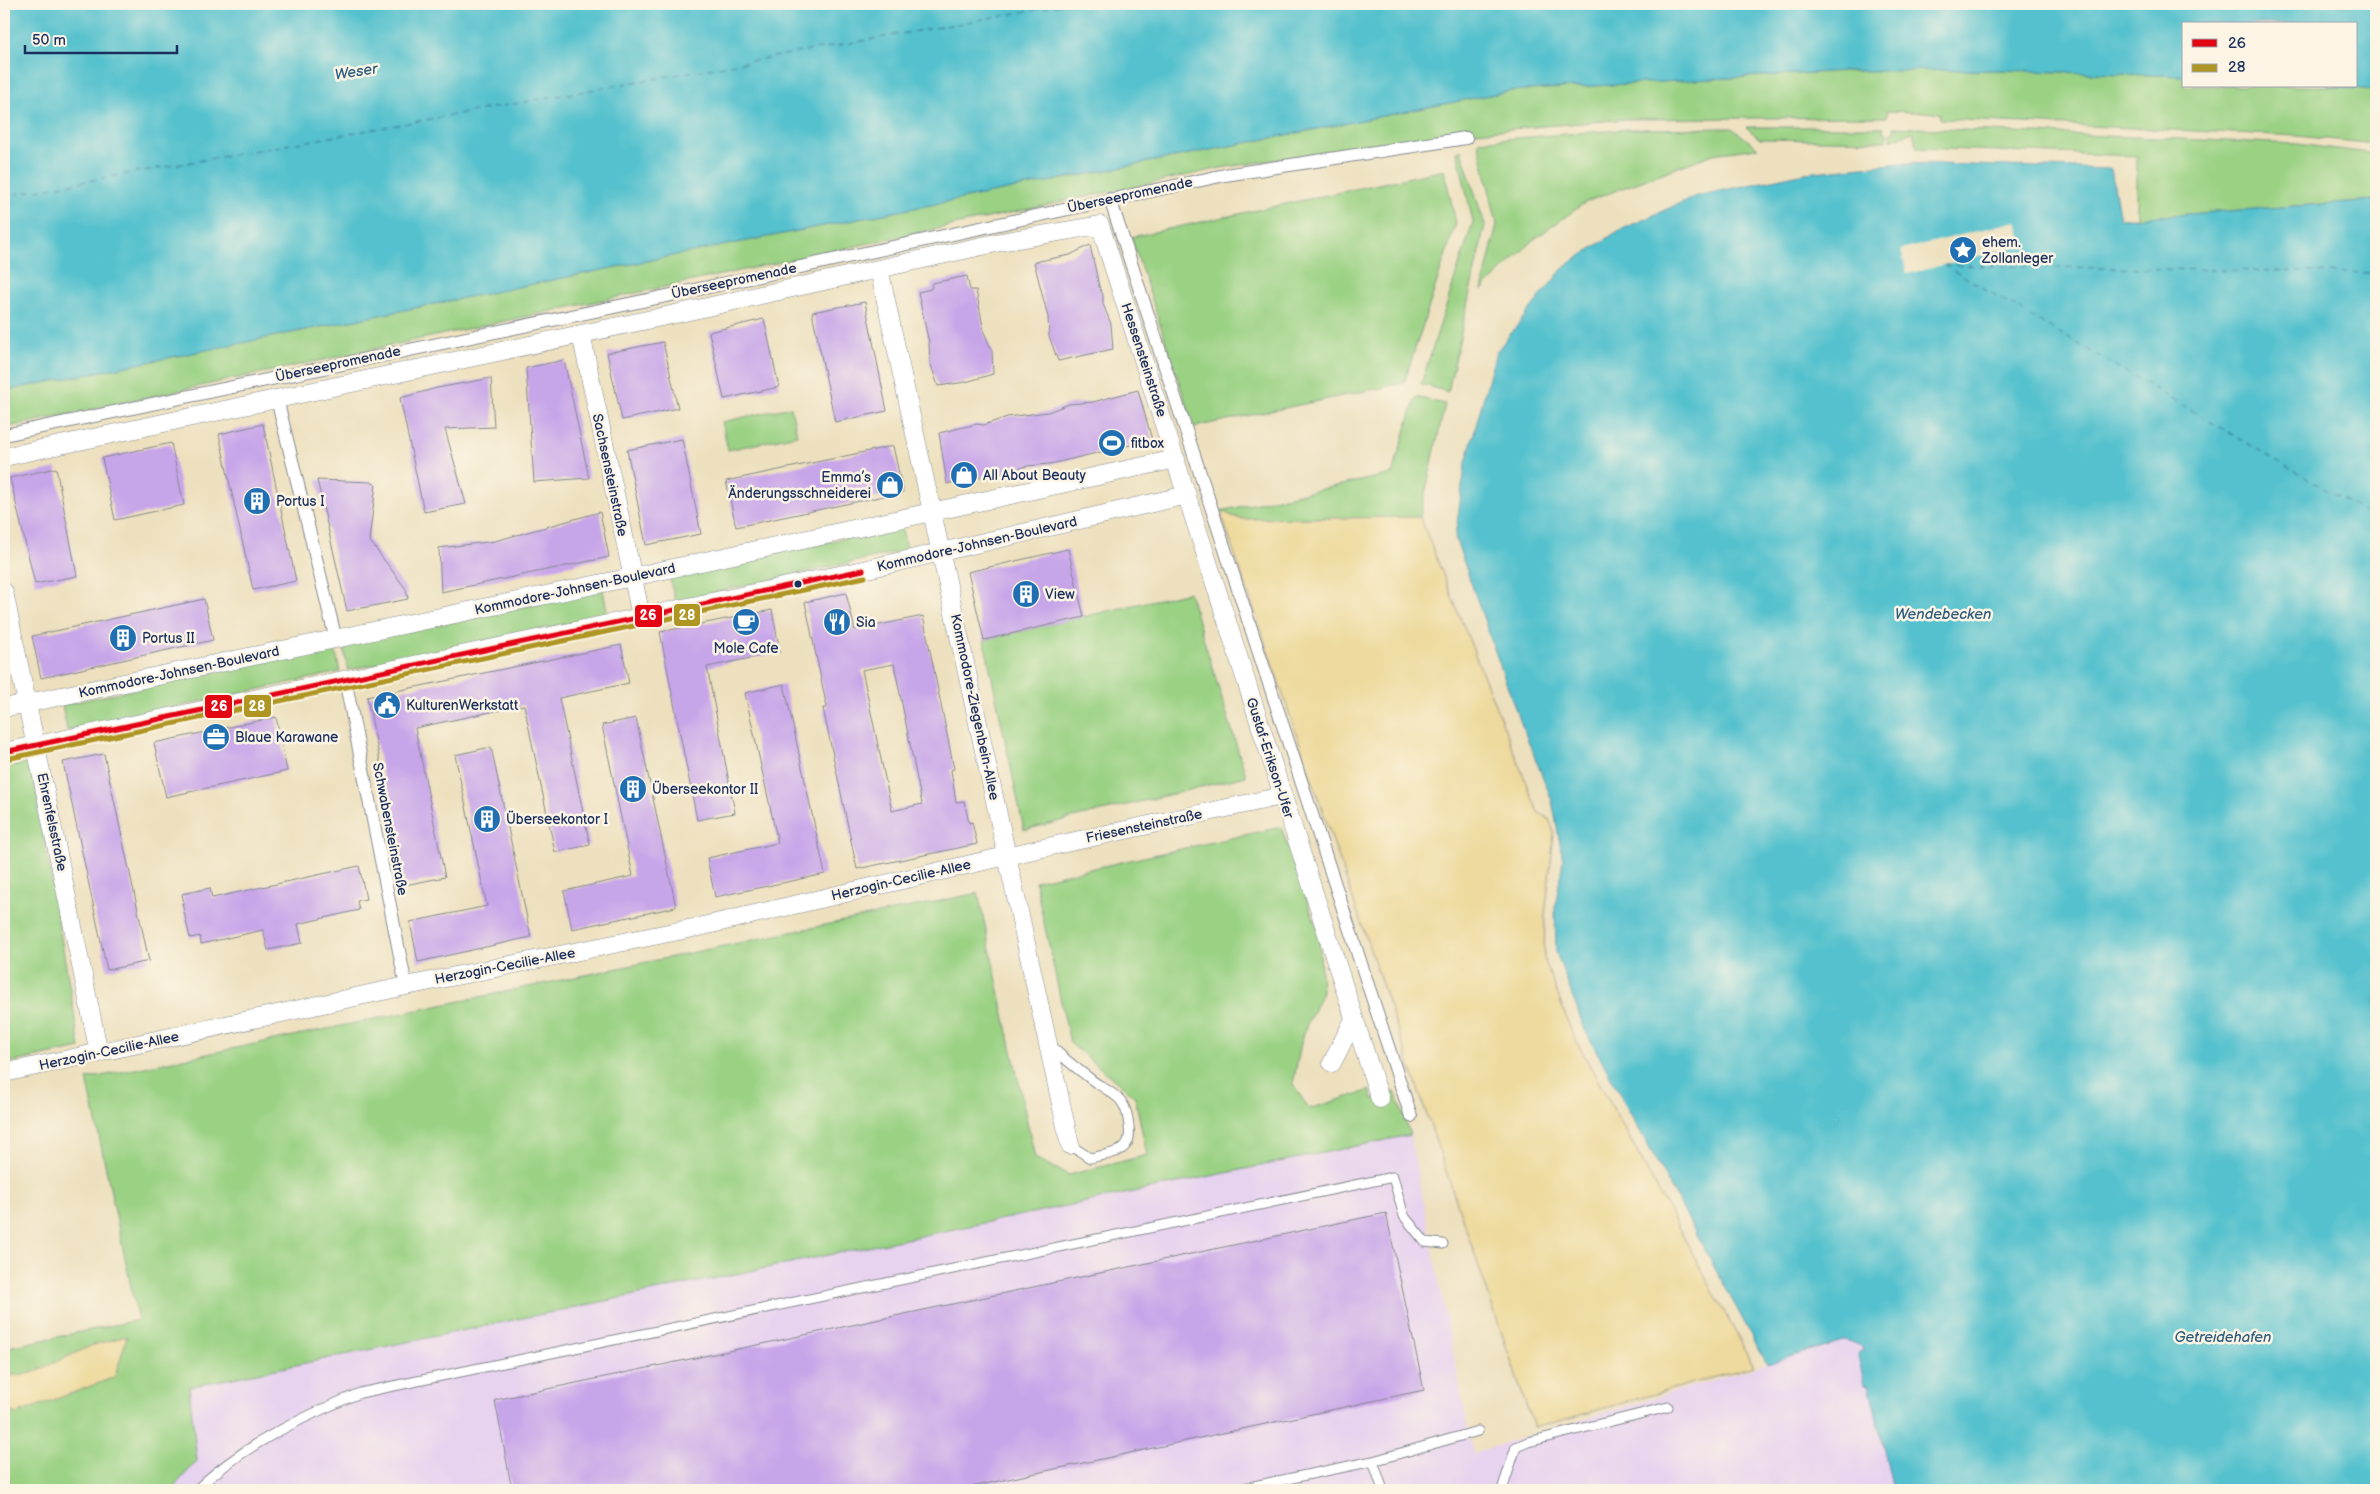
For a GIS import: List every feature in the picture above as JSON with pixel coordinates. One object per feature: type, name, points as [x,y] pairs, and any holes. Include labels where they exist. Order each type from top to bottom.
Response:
[{"type":"street","name":"Überseepromenade","points":[[4,435],[676,294],[1225,175],[1466,138]]},
{"type":"street","points":[[1110,199],[1411,1116]]},
{"type":"street","points":[[1100,225],[1118,222]]},
{"type":"street","name":"Überseepromenade","points":[[4,457],[581,334],[1000,242],[1100,225]]},
{"type":"street","name":"Hessensteinstraße","points":[[1100,225],[1187,496]]},
{"type":"street","name":"Kommodore-Ziegenbein-Allee","points":[[878,269],[942,553],[1070,1145]]},
{"type":"street","name":"Sachsensteinstraße","points":[[581,334],[640,616]]},
{"type":"street","points":[[277,399],[336,640]]},
{"type":"street","name":"Kommodore-Johnsen-Boulevard","points":[[4,708],[336,640],[1176,459]]},
{"type":"street","name":"Kommodore-Johnsen-Boulevard","points":[[4,752],[942,553],[1187,496]]},
{"type":"street","name":"Gustaf-Erikson-Ufer","points":[[1187,496],[1380,1099]]},
{"type":"street","name":"Ehrenfelsstraße","points":[[4,592],[99,1053]]},
{"type":"street","name":"Schwabensteinstraße","points":[[345,679],[406,986]]},
{"type":"street","name":"Friesensteinstraße","points":[[1006,856],[1282,796]]},
{"type":"street","name":"Herzogin-Cecilie-Allee","points":[[4,1073],[406,986],[703,926],[1006,856]]},
{"type":"street","points":[[1332,1063],[1354,1019]]},
{"type":"lane","points":[[1046,1040],[1064,1059],[1119,1098],[1128,1118],[1130,1135],[1128,1145],[1119,1151],[1090,1158],[1070,1145]]},
{"type":"lane","points":[[196,1490],[215,1471],[300,1418],[360,1392],[1393,1177],[1404,1216],[1425,1242],[1443,1244]]},
{"type":"lane","points":[[1502,1490],[1516,1447],[1528,1442],[1668,1407]]},
{"type":"lane","points":[[1235,1490],[1373,1460],[1478,1431]]},
{"type":"lane","points":[[1373,1460],[1382,1490]]},
{"type":"shaded area","points":[[1410,1135],[1473,1453],[1846,1340],[1860,1346],[1863,1351],[1857,1353],[1865,1384],[1869,1383],[1893,1490],[171,1490],[197,1461],[188,1387]]},
{"type":"green space","points":[[2001,70],[2182,76],[2182,88],[2352,88],[2376,90],[2376,144],[2298,136],[1940,119],[1940,113],[1887,111],[1887,117],[1626,119],[1453,134],[1226,167],[4,428],[4,391],[706,249],[1510,91],[1845,71]]},
{"type":"green space","points":[[1746,127],[1884,127],[1883,132],[1887,133],[1886,141],[1760,139]]},
{"type":"green space","points":[[1894,127],[2298,144],[2376,154],[2376,200],[2137,218],[2137,156],[1917,148],[1913,132],[1890,140],[1890,132],[1894,132]]},
{"type":"green space","points":[[1732,128],[1758,148],[1713,154],[1586,202],[1533,240],[1482,290],[1497,224],[1478,141],[1630,129]]},
{"type":"green space","points":[[1461,150],[1485,225],[1448,392],[1421,384],[1473,222],[1457,151]]},
{"type":"green space","points":[[1444,170],[1456,223],[1404,383],[1194,427],[1131,237]]},
{"type":"green space","points":[[1416,397],[1445,404],[1420,517],[1240,519],[1220,511],[1392,474]]},
{"type":"green space","points":[[791,407],[797,435],[728,450],[722,422]]},
{"type":"green space","points":[[901,526],[907,550],[675,601],[669,576]]},
{"type":"green space","points":[[603,590],[608,615],[348,670],[343,645]]},
{"type":"green space","points":[[1189,592],[1246,776],[1024,830],[984,640]]},
{"type":"green space","points":[[335,647],[340,672],[67,730],[62,705]]},
{"type":"green space","points":[[31,762],[80,1048],[4,1064],[4,768]]},
{"type":"green space","points":[[1281,827],[1319,934],[1322,992],[1303,1033],[1293,1084],[1309,1109],[1370,1090],[1373,1099],[1395,1092],[1410,1135],[189,1387],[197,1461],[171,1490],[4,1490],[4,1348],[138,1320],[87,1079],[978,893],[1035,1158],[1069,1175],[1147,1155],[1135,1097],[1070,1043],[1035,881]]},
{"type":"sand","points":[[1220,511],[1240,519],[1420,517],[1538,812],[1549,819],[1554,833],[1545,916],[1544,958],[1572,1033],[1754,1366],[1534,1428]]},
{"type":"sand","points":[[127,1336],[115,1377],[16,1414],[4,1408],[4,1377],[32,1373],[93,1345]]},
{"type":"water","name":"Weser","points":[[4,4],[2376,4],[2376,90],[2352,88],[2358,88],[2358,22],[2182,22],[2182,76],[2001,70],[1845,71],[1510,91],[706,249],[4,391]]},
{"type":"water","name":"Wendebecken","points":[[1902,163],[2111,169],[2120,219],[2376,200],[2376,1490],[1893,1490],[1869,1384],[1865,1385],[1857,1353],[1863,1351],[1860,1346],[1846,1340],[1767,1364],[1585,1030],[1556,952],[1555,907],[1563,860],[1552,800],[1515,708],[1455,537],[1465,466],[1496,352],[1564,267],[1618,231],[1696,196],[1805,173]]},
{"type":"pier","points":[[2017,221],[2023,245],[1907,274],[1901,250]]},
{"type":"building","points":[[1090,245],[1099,286],[1103,295],[1103,304],[1111,324],[1113,349],[1058,361],[1049,336],[1048,317],[1034,262],[1070,255]]},
{"type":"building","points":[[967,276],[970,290],[976,290],[984,332],[992,351],[993,374],[966,382],[938,386],[930,362],[929,343],[918,292],[931,289],[932,283]]},
{"type":"building","points":[[865,302],[887,411],[835,422],[812,312]]},
{"type":"building","points":[[764,319],[779,387],[724,399],[709,332]]},
{"type":"building","points":[[663,342],[678,408],[622,420],[607,353]]},
{"type":"building","points":[[564,360],[589,478],[534,482],[526,368]]},
{"type":"building","points":[[491,378],[494,427],[445,429],[466,504],[424,512],[400,398],[437,388]]},
{"type":"building","points":[[1138,390],[1152,440],[1050,464],[1027,466],[989,477],[974,477],[947,484],[939,433],[977,424],[984,425],[1007,417],[1048,412],[1069,404],[1093,402]]},
{"type":"building","name":"Portus I","points":[[263,424],[296,581],[253,590],[219,434]]},
{"type":"building","points":[[682,439],[701,534],[646,545],[627,450]]},
{"type":"building","points":[[171,443],[184,505],[115,520],[102,458]]},
{"type":"building","points":[[893,446],[903,492],[736,527],[726,481]]},
{"type":"building","points":[[56,468],[77,576],[35,584],[10,478]]},
{"type":"building","points":[[317,480],[371,482],[376,485],[369,540],[406,589],[408,599],[347,611]]},
{"type":"building","points":[[600,512],[609,557],[441,592],[439,548],[495,541]]},
{"type":"building","name":"View","points":[[1068,549],[1084,617],[984,640],[968,572]]},
{"type":"building","points":[[846,593],[855,630],[923,616],[954,769],[951,770],[956,802],[964,801],[969,823],[972,822],[977,844],[857,869],[823,708],[827,708],[805,602]],"holes":[[[894,664],[922,804],[892,811],[862,670]]]},
{"type":"building","name":"Portus II","points":[[204,599],[213,640],[41,678],[32,636]]},
{"type":"building","points":[[772,610],[780,652],[707,667],[735,813],[697,820],[660,632]]},
{"type":"building","points":[[621,645],[629,683],[559,698],[590,845],[555,852],[524,705],[415,728],[445,877],[405,885],[367,697]]},
{"type":"building","points":[[784,684],[825,874],[715,897],[707,858],[778,843],[745,693]]},
{"type":"building","points":[[276,717],[287,771],[166,797],[154,743]]},
{"type":"building","name":"Überseekontor II","points":[[636,718],[676,907],[572,929],[564,891],[633,876],[602,725]]},
{"type":"building","name":"Überseekontor I","points":[[491,747],[531,937],[418,962],[410,922],[487,906],[455,755]]},
{"type":"building","points":[[104,754],[149,961],[107,970],[63,762]]},
{"type":"building","points":[[359,866],[366,899],[357,901],[359,910],[298,924],[302,943],[268,950],[263,930],[201,944],[200,936],[190,938],[182,903],[184,903],[182,894],[210,888],[212,898]]},
{"type":"building","points":[[1386,1213],[1424,1390],[957,1490],[512,1490],[495,1400]]},
{"type":"ferry route","points":[[4,196],[1067,4]]},
{"type":"ferry route","points":[[1944,265],[2376,519]]},
{"type":"ferry route","points":[[1945,265],[2376,273]]},
{"type":"transit line","name":"26","points":[[4,752],[863,570]]},
{"type":"transit line","name":"28","points":[[6,759],[865,577]]},
{"type":"place","name":"ehem. Zollanleger","points":[[1963,250]]},
{"type":"place","name":"fitbox","points":[[1112,443]]},
{"type":"place","name":"All About Beauty","points":[[964,475]]},
{"type":"place","name":"Emma’s Änderungsschneiderei","points":[[890,485]]},
{"type":"place","name":"Portus I","points":[[257,501]]},
{"type":"place","name":"View","points":[[1026,594]]},
{"type":"place","name":"Mole Cafe","points":[[746,622]]},
{"type":"place","name":"Sia","points":[[837,622]]},
{"type":"place","name":"Portus II","points":[[123,638]]},
{"type":"place","name":"KulturenWerkstatt","points":[[387,705]]},
{"type":"place","name":"Blaue Karawane","points":[[216,737]]},
{"type":"place","name":"Überseekontor II","points":[[633,789]]},
{"type":"place","name":"Überseekontor I","points":[[487,819]]},
{"type":"water label","name":"Getreidehafen","points":[[2223,1337]]}]
